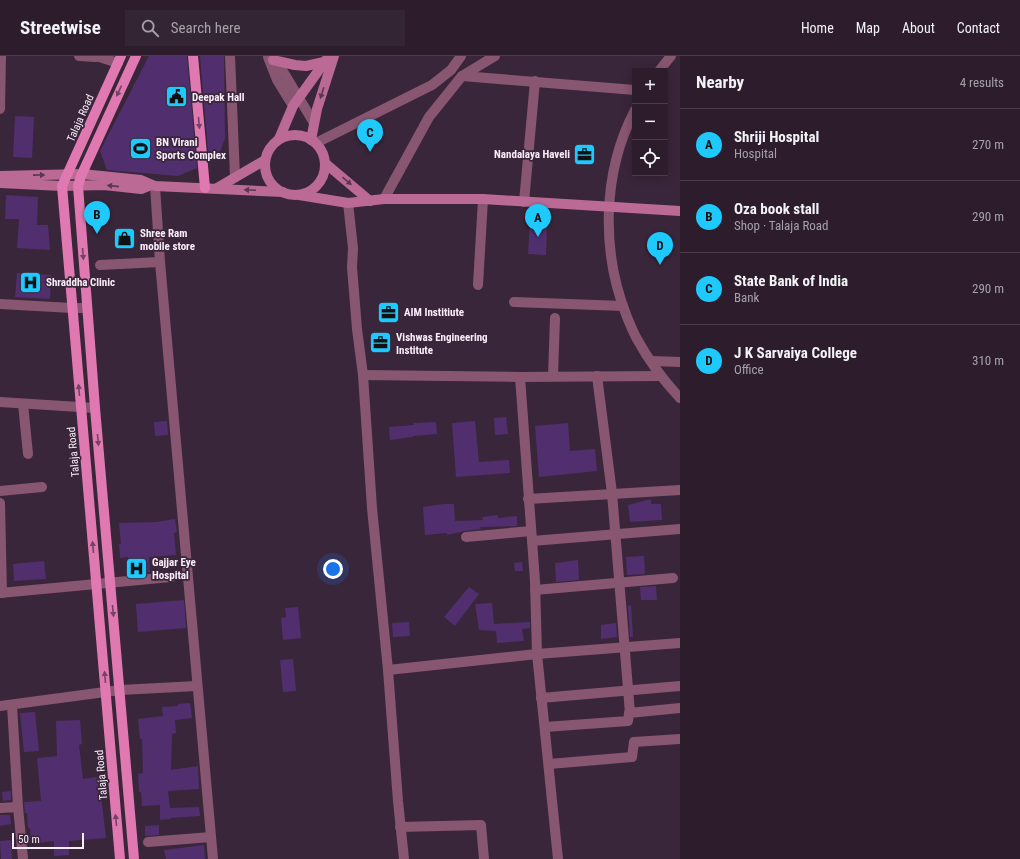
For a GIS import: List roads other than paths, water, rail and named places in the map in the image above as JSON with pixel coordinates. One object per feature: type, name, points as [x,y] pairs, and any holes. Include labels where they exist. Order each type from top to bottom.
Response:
[{"type":"main road","points":[[134,859],[95,408],[78,186],[82,174],[136,56]]},
{"type":"main road","points":[[193,56],[205,188]]},
{"type":"main road","points":[[313,141],[314,123],[317,109],[334,56]]},
{"type":"main road","points":[[270,57],[295,66],[306,66],[326,59]]},
{"type":"main road","points":[[279,139],[293,106],[326,59]]},
{"type":"main road","name":"Talaja Road","points":[[120,60],[62,186],[120,859]]},
{"type":"main road","points":[[282,192],[271,184],[266,175],[264,165],[266,155],[271,146],[279,139],[288,135],[299,135],[313,141],[322,151],[325,163],[322,178],[316,186],[308,192],[299,195]]},
{"type":"main road","points":[[217,188],[265,160]]},
{"type":"main road","points":[[325,163],[370,201]]},
{"type":"main road","points":[[0,176],[82,174],[140,180],[153,186]]},
{"type":"main road","points":[[0,183],[62,186],[104,185],[140,188],[153,186],[217,188],[282,192],[348,203],[384,199],[483,199],[680,211]]},
{"type":"street","points":[[0,109],[1,56]]},
{"type":"street","points":[[79,56],[96,56],[120,60]]},
{"type":"street","points":[[230,56],[235,177]]},
{"type":"street","points":[[313,141],[432,85],[451,70],[461,56]]},
{"type":"street","points":[[384,199],[429,117],[462,76],[495,56]]},
{"type":"street","points":[[661,68],[671,56]]},
{"type":"street","points":[[270,57],[281,68],[300,97],[307,113],[314,123]]},
{"type":"street","points":[[270,57],[277,80],[293,106]]},
{"type":"street","points":[[462,76],[632,90]]},
{"type":"street","points":[[524,202],[535,81]]},
{"type":"street","points":[[632,115],[628,122],[615,164],[609,207],[610,252],[619,296],[636,338],[660,376],[680,398]]},
{"type":"street","points":[[153,186],[213,859]]},
{"type":"street","points":[[478,285],[483,199]]},
{"type":"street","points":[[348,203],[353,248],[352,268],[356,321],[363,375],[372,508],[388,670],[400,827],[404,859]]},
{"type":"street","points":[[100,265],[160,262]]},
{"type":"street","points":[[514,302],[623,306]]},
{"type":"street","points":[[0,304],[87,308]]},
{"type":"street","points":[[553,376],[555,318]]},
{"type":"street","points":[[651,361],[680,362]]},
{"type":"street","points":[[363,375],[520,377],[660,376]]},
{"type":"street","points":[[545,727],[628,721],[630,713],[612,493],[597,376]]},
{"type":"street","points":[[520,377],[535,590],[536,654],[558,859]]},
{"type":"street","points":[[0,402],[95,408]]},
{"type":"street","points":[[23,404],[28,454]]},
{"type":"street","points":[[0,491],[42,487]]},
{"type":"street","points":[[528,499],[680,490]]},
{"type":"street","points":[[0,503],[1,593],[110,584],[171,577]]},
{"type":"street","points":[[466,537],[615,533],[680,529]]},
{"type":"street","points":[[535,590],[673,578]]},
{"type":"street","points":[[388,670],[536,654],[680,643]]},
{"type":"street","points":[[0,706],[120,690],[198,686]]},
{"type":"street","points":[[541,698],[680,686]]},
{"type":"street","points":[[12,705],[18,807],[23,859]]},
{"type":"street","points":[[630,713],[680,708]]},
{"type":"street","points":[[549,764],[632,757],[634,742],[680,738]]},
{"type":"street","points":[[0,808],[18,807]]},
{"type":"street","points":[[400,827],[481,825],[484,859]]},
{"type":"street","points":[[148,842],[211,837]]},
{"type":"place","name":"Deepak Hall","points":[[177,97]]},
{"type":"place","name":"BN Virani Sports Complex","points":[[140,148]]},
{"type":"place","name":"State Bank of India","points":[[370,152]]},
{"type":"place","name":"Nandalaya Haveli","points":[[585,154]]},
{"type":"place","name":"Oza book stall","points":[[97,234]]},
{"type":"place","name":"Shriji Hospital","points":[[538,237]]},
{"type":"place","name":"Shree Ram mobile store","points":[[124,239]]},
{"type":"place","name":"J K Sarvaiya College","points":[[660,265]]},
{"type":"place","name":"Shraddha Clinic","points":[[31,282]]},
{"type":"place","name":"AIM Institiute","points":[[388,312]]},
{"type":"place","name":"Vishwas Engineering Institute","points":[[381,343]]},
{"type":"place","name":"Gajjar Eye Hospital","points":[[137,568]]}]
